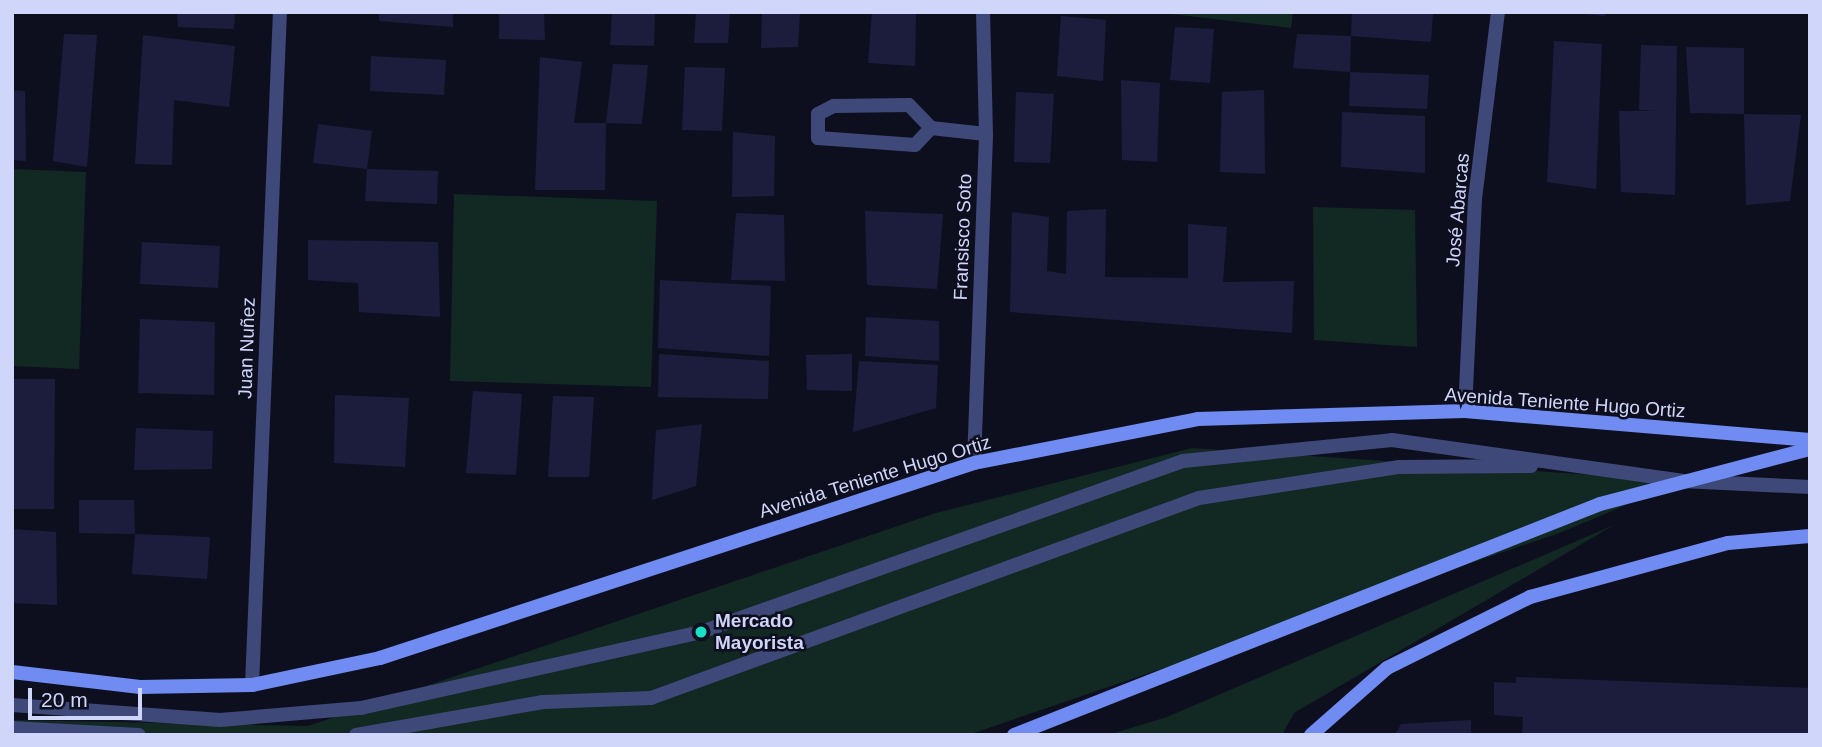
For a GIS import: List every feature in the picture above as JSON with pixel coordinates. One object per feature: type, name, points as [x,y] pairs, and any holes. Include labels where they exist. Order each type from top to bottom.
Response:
[{"type":"main road","name":"Avenida Teniente Hugo Ortiz","points":[[12,672],[140,687],[252,685],[380,658],[974,463],[1198,419],[1465,411],[1810,440]]},
{"type":"main road","points":[[1014,735],[1600,504],[1810,449]]},
{"type":"main road","points":[[1311,735],[1387,668],[1530,597],[1728,543],[1810,536]]},
{"type":"street","name":"Juan Nuñez","points":[[252,685],[280,12]]},
{"type":"street","name":"Fransisco Soto","points":[[974,463],[986,134],[983,12]]},
{"type":"street","name":"José Abarcas","points":[[1465,411],[1475,198],[1497,12]]},
{"type":"street","points":[[931,128],[923,140],[906,147],[818,138],[818,114],[834,106],[909,106],[931,128],[986,134]]},
{"type":"street","points":[[12,705],[220,720],[361,708],[701,632],[1183,461],[1392,440],[1682,481],[1810,487]]},
{"type":"street","points":[[356,735],[543,702],[652,698],[1199,498],[1400,467],[1585,466]]},
{"type":"street","points":[[12,728],[139,735]]},
{"type":"green space","points":[[1154,12],[1293,12],[1291,28]]},
{"type":"green space","points":[[12,169],[86,172],[79,369],[12,366]]},
{"type":"green space","points":[[454,194],[657,201],[651,387],[450,381]]},
{"type":"green space","points":[[1313,207],[1415,210],[1417,347],[1314,340]]},
{"type":"green space","points":[[1192,448],[1683,481],[1562,532],[968,735],[12,735],[12,720],[308,726],[936,513]]},
{"type":"green space","points":[[1614,525],[1294,713],[1282,735],[1108,735],[1167,717]]},
{"type":"building","points":[[177,12],[235,12],[234,29],[178,27]]},
{"type":"building","points":[[379,12],[453,12],[453,27],[379,21]]},
{"type":"building","points":[[499,12],[544,12],[545,40],[499,39]]},
{"type":"building","points":[[612,12],[655,12],[654,46],[610,45]]},
{"type":"building","points":[[696,12],[730,12],[728,43],[694,43]]},
{"type":"building","points":[[762,12],[800,12],[798,47],[761,48]]},
{"type":"building","points":[[872,12],[916,12],[915,66],[868,63]]},
{"type":"building","points":[[1352,12],[1433,12],[1431,42],[1351,36]]},
{"type":"building","points":[[1605,12],[1605,16],[1586,14]]},
{"type":"building","points":[[1061,16],[1106,20],[1103,81],[1057,76]]},
{"type":"building","points":[[1175,27],[1214,29],[1210,83],[1170,80]]},
{"type":"building","points":[[64,34],[97,35],[87,167],[53,161]]},
{"type":"building","points":[[1297,34],[1351,36],[1350,72],[1293,68]]},
{"type":"building","points":[[143,35],[235,46],[229,107],[174,100],[172,165],[135,164]]},
{"type":"building","points":[[1554,41],[1602,44],[1596,189],[1547,182]]},
{"type":"building","points":[[1641,45],[1677,46],[1675,195],[1621,192],[1619,111],[1657,111],[1639,110]]},
{"type":"building","points":[[1686,47],[1744,48],[1744,114],[1690,113]]},
{"type":"building","points":[[371,56],[446,60],[444,95],[370,91]]},
{"type":"building","points":[[540,57],[582,62],[574,123],[606,123],[605,190],[535,190]]},
{"type":"building","points":[[613,64],[648,65],[642,124],[606,123]]},
{"type":"building","points":[[685,67],[725,68],[722,131],[682,130]]},
{"type":"building","points":[[1350,72],[1429,75],[1427,109],[1349,106]]},
{"type":"building","points":[[1121,80],[1160,83],[1157,162],[1122,160]]},
{"type":"building","points":[[12,90],[25,91],[26,161],[12,160]]},
{"type":"building","points":[[1264,90],[1265,174],[1220,172],[1222,92]]},
{"type":"building","points":[[1016,92],[1054,94],[1050,163],[1014,162]]},
{"type":"building","points":[[1342,112],[1425,116],[1425,173],[1341,167]]},
{"type":"building","points":[[1744,114],[1801,115],[1790,201],[1746,205]]},
{"type":"building","points":[[318,124],[372,131],[367,169],[313,163]]},
{"type":"building","points":[[733,132],[775,136],[774,196],[732,197]]},
{"type":"building","points":[[367,169],[438,171],[437,204],[365,201]]},
{"type":"building","points":[[1106,209],[1105,277],[1188,278],[1188,224],[1227,227],[1223,282],[1294,281],[1292,333],[1010,312],[1012,212],[1049,217],[1047,271],[1066,274],[1067,211]]},
{"type":"building","points":[[865,211],[943,214],[937,289],[867,285]]},
{"type":"building","points":[[736,213],[784,215],[785,281],[731,280]]},
{"type":"building","points":[[308,240],[438,242],[440,317],[359,312],[358,283],[308,280]]},
{"type":"building","points":[[142,242],[220,246],[218,288],[140,284]]},
{"type":"building","points":[[660,280],[771,286],[769,356],[658,348]]},
{"type":"building","points":[[866,317],[939,321],[939,361],[865,356]]},
{"type":"building","points":[[140,319],[215,322],[214,395],[138,393]]},
{"type":"building","points":[[659,354],[769,361],[768,399],[658,397]]},
{"type":"building","points":[[852,354],[852,391],[807,390],[806,355]]},
{"type":"building","points":[[859,361],[938,365],[936,408],[853,432]]},
{"type":"building","points":[[12,379],[55,379],[54,509],[12,509]]},
{"type":"building","points":[[473,391],[522,394],[516,475],[466,473]]},
{"type":"building","points":[[335,395],[409,398],[405,467],[334,463]]},
{"type":"building","points":[[553,396],[594,397],[589,477],[548,477]]},
{"type":"building","points":[[702,424],[696,486],[652,500],[656,430]]},
{"type":"building","points":[[136,428],[213,431],[212,469],[134,470]]},
{"type":"building","points":[[79,500],[134,500],[135,534],[79,533]]},
{"type":"building","points":[[12,529],[56,532],[57,605],[12,603]]},
{"type":"building","points":[[135,534],[210,537],[207,579],[132,574]]},
{"type":"building","points":[[1516,677],[1810,688],[1810,735],[1522,735],[1523,717],[1494,715],[1494,682],[1516,683]]},
{"type":"building","points":[[1471,720],[1471,735],[1395,735],[1401,724]]},
{"type":"place","name":"Mercado Mayorista","points":[[701,632]]}]
